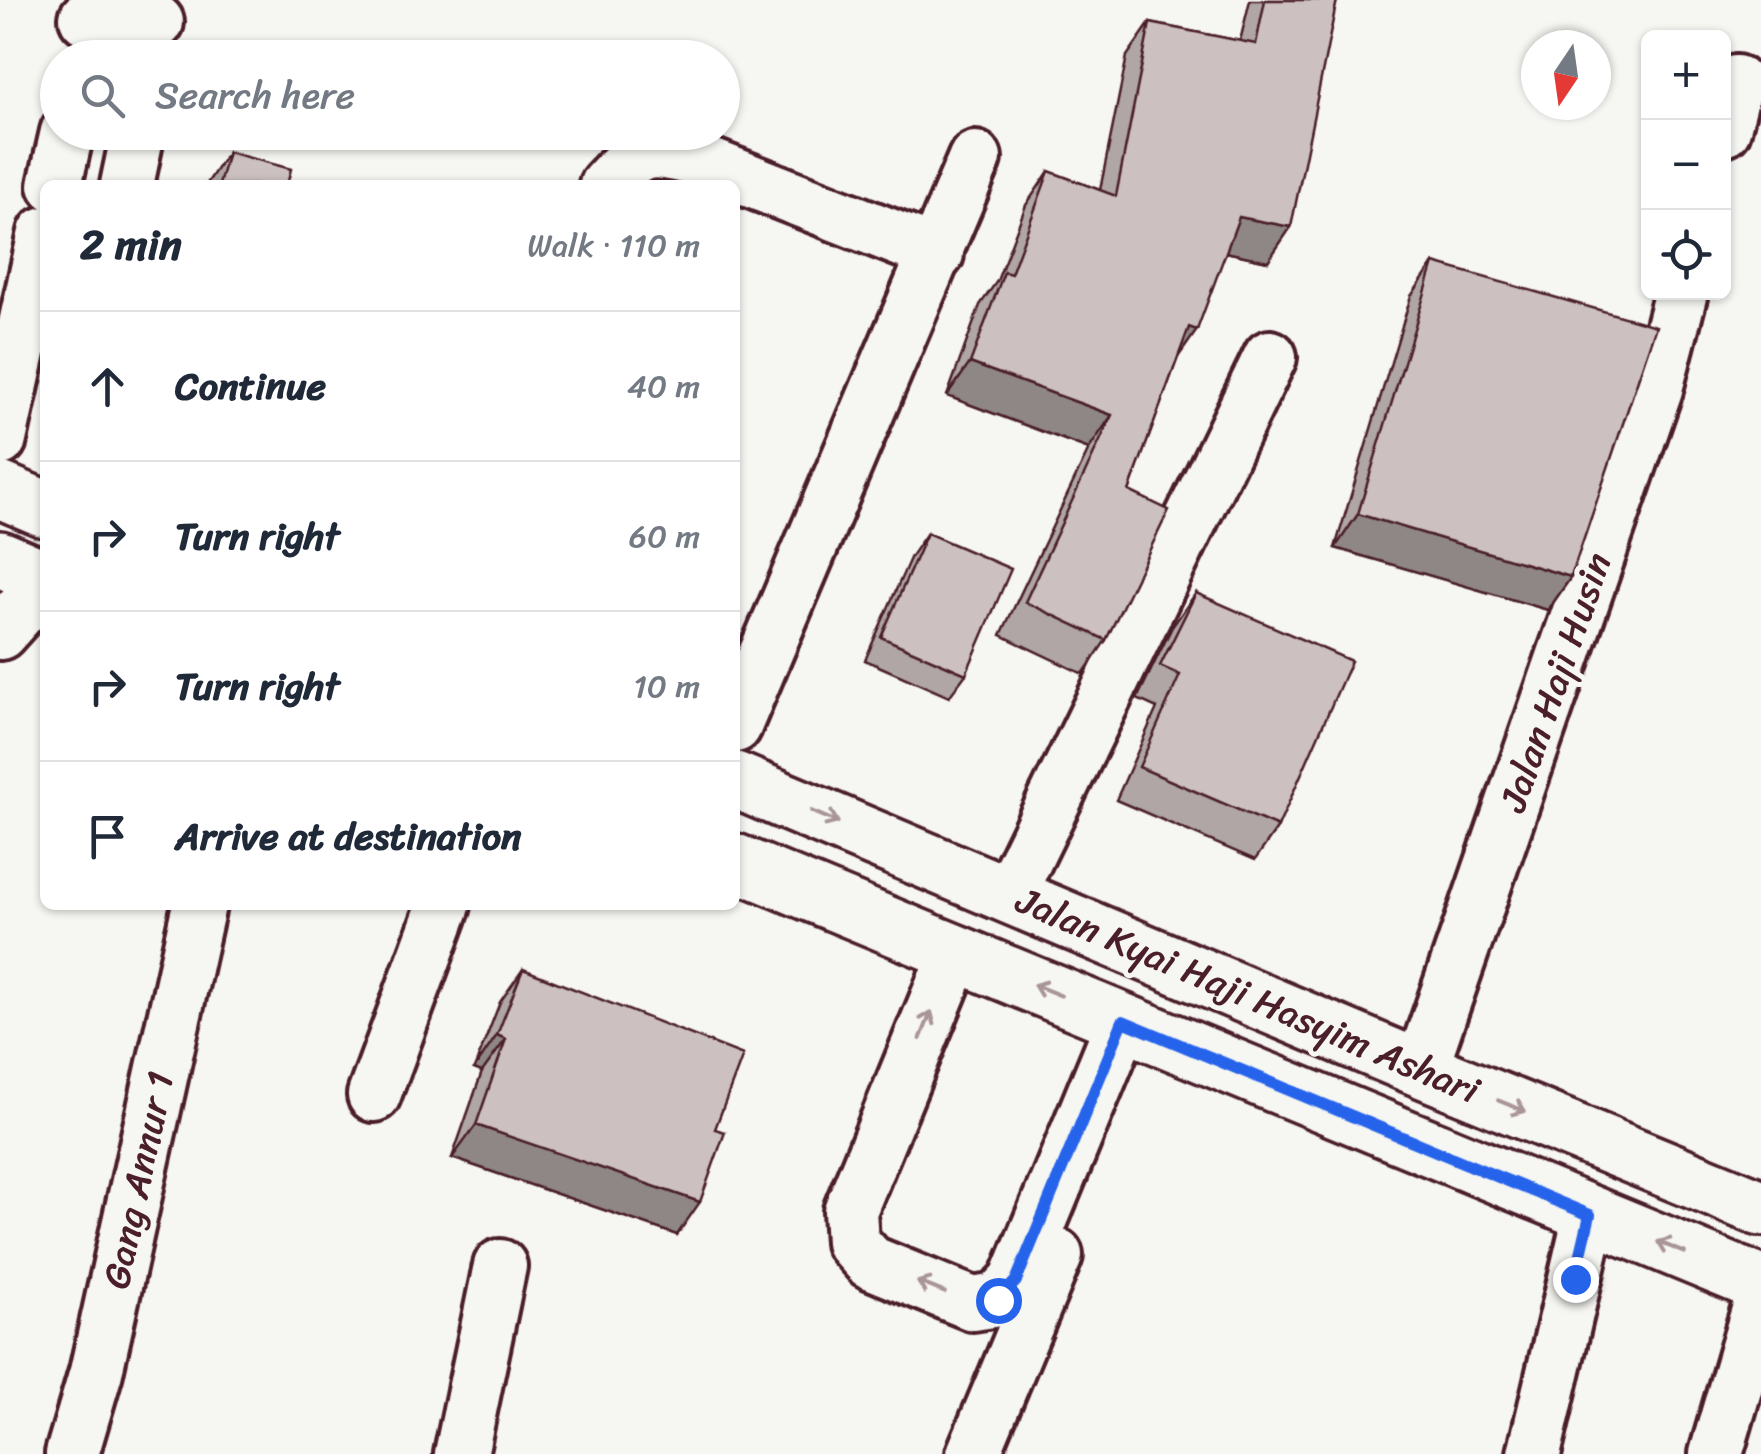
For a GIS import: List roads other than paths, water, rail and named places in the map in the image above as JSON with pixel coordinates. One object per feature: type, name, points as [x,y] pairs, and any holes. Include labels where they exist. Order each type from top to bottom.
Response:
[{"type":"main road","points":[[0,490],[40,506]]},
{"type":"main road","points":[[0,559],[40,578]]},
{"type":"main road","name":"Jalan Kyai Haji Hasyim Ashari","points":[[740,782],[1761,1208]]},
{"type":"main road","name":"Jalan Kyai Haji Hasyim Ashari","points":[[740,864],[1761,1284]]},
{"type":"street","points":[[84,25],[156,26]]},
{"type":"street","points":[[57,180],[63,150]]},
{"type":"street","points":[[128,180],[134,150]]},
{"type":"street","points":[[611,180],[634,155],[660,152],[695,158],[936,254]]},
{"type":"street","points":[[740,714],[975,158]]},
{"type":"street","points":[[0,439],[40,256]]},
{"type":"street","name":"Jalan Haji Husin","points":[[1421,1069],[1656,389],[1679,300]]},
{"type":"street","points":[[1009,894],[1270,357]]},
{"type":"street","points":[[0,633],[40,586]]},
{"type":"street","name":"Gang Annur 1","points":[[72,1454],[96,1372],[198,910]]},
{"type":"street","points":[[374,1095],[442,910]]},
{"type":"street","points":[[956,952],[850,1211],[852,1242],[870,1262],[973,1304],[998,1300],[1016,1281],[1136,1026]]},
{"type":"street","points":[[973,1454],[1136,1026]]},
{"type":"street","points":[[1534,1454],[1590,1215]]},
{"type":"street","points":[[461,1454],[500,1266]]},
{"type":"street","points":[[1716,1454],[1761,1300]]}]
